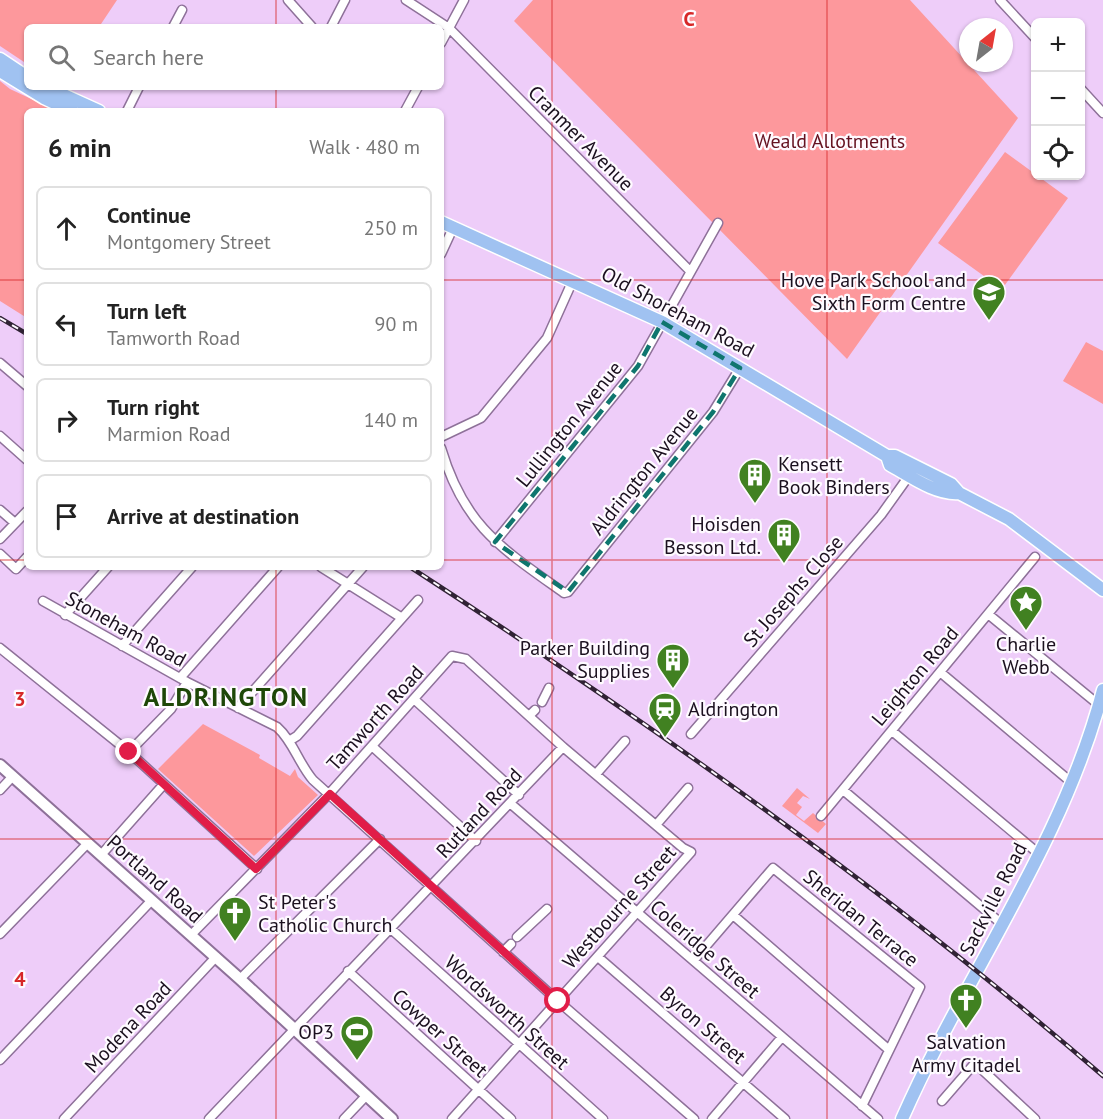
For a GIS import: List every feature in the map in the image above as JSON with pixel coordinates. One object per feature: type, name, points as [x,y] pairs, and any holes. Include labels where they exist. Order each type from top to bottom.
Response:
[{"type":"main road","points":[[0,59],[24,75]]},
{"type":"main road","points":[[0,70],[24,85]]},
{"type":"main road","points":[[31,90],[66,108]]},
{"type":"main road","points":[[53,90],[92,108]]},
{"type":"main road","name":"Old Shoreham Road","points":[[444,224],[662,322],[886,456],[890,465],[913,471],[948,494],[959,493],[1009,519],[1103,590]]},
{"type":"main road","name":"Sackville Road","points":[[902,1119],[942,1034],[1003,925],[1039,854],[1071,782],[1103,690]]},
{"type":"street","points":[[288,0],[309,24]]},
{"type":"street","points":[[332,24],[345,0]]},
{"type":"street","name":"Cranmer Avenue","points":[[406,0],[443,24]]},
{"type":"street","points":[[444,37],[464,0]]},
{"type":"street","points":[[1000,0],[1031,35]]},
{"type":"street","points":[[175,24],[182,10]]},
{"type":"street","name":"Cranmer Avenue","points":[[444,25],[690,271]]},
{"type":"street","points":[[129,108],[138,90]]},
{"type":"street","points":[[407,108],[416,90]]},
{"type":"street","points":[[1085,93],[1103,113]]},
{"type":"street","name":"Lullington Avenue","points":[[495,542],[638,366],[718,224]]},
{"type":"street","points":[[444,248],[453,228]]},
{"type":"street","points":[[444,436],[481,418],[547,338],[573,280]]},
{"type":"street","points":[[0,363],[24,383]]},
{"type":"street","name":"Aldrington Avenue","points":[[495,542],[564,593],[568,592],[713,412],[740,368]]},
{"type":"street","points":[[0,436],[24,457]]},
{"type":"street","points":[[444,458],[451,481],[461,500],[495,542]]},
{"type":"street","name":"St Josephs Close","points":[[691,734],[874,524],[913,471]]},
{"type":"street","points":[[0,510],[15,523]]},
{"type":"street","points":[[0,539],[24,514]]},
{"type":"street","points":[[0,554],[16,569],[24,560]]},
{"type":"street","name":"Leighton Road","points":[[821,816],[1035,557]]},
{"type":"street","points":[[65,615],[105,570]]},
{"type":"street","points":[[122,646],[189,570]]},
{"type":"street","points":[[129,752],[171,709],[184,680],[276,570]]},
{"type":"street","points":[[326,570],[402,618]]},
{"type":"street","points":[[238,708],[360,570]]},
{"type":"street","points":[[289,741],[297,736],[418,600]]},
{"type":"street","name":"Stoneham Road","points":[[42,601],[184,680],[277,727],[289,741],[303,769],[503,952],[694,1119]]},
{"type":"street","points":[[988,614],[1099,705]]},
{"type":"street","points":[[0,648],[129,752],[256,869]]},
{"type":"street","name":"Tamworth Road","points":[[191,935],[374,747],[452,656],[459,655],[532,713],[563,747]]},
{"type":"street","points":[[940,672],[1071,782]]},
{"type":"street","points":[[542,702],[549,688]]},
{"type":"street","points":[[415,700],[519,795]]},
{"type":"street","points":[[892,730],[1039,854]]},
{"type":"street","points":[[596,774],[625,741]]},
{"type":"street","points":[[374,747],[476,841]]},
{"type":"street","points":[[563,747],[656,825],[688,788]]},
{"type":"street","name":"Rutland Road","points":[[209,1119],[563,747]]},
{"type":"street","name":"Portland Road","points":[[0,765],[216,957],[392,1119]]},
{"type":"street","points":[[0,790],[13,776]]},
{"type":"street","points":[[101,855],[164,784]]},
{"type":"street","points":[[843,790],[1003,925]]},
{"type":"street","name":"Coleridge Street","points":[[511,804],[878,1119]]},
{"type":"street","name":"Westbourne Street","points":[[452,1119],[639,913],[691,852],[656,825]]},
{"type":"street","points":[[240,979],[380,839]]},
{"type":"street","points":[[0,934],[88,843]]},
{"type":"street","name":"Sheridan Terrace","points":[[694,960],[773,868],[920,987],[862,1106]]},
{"type":"street","points":[[0,1060],[151,901]]},
{"type":"street","points":[[518,937],[547,909]]},
{"type":"street","points":[[733,915],[888,1049]]},
{"type":"street","name":"Wordsworth Street","points":[[391,929],[603,1119]]},
{"type":"street","points":[[503,952],[511,944]]},
{"type":"street","name":"Modena Road","points":[[64,1119],[216,957]]},
{"type":"street","name":"Byron Street","points":[[598,957],[785,1119]]},
{"type":"street","name":"Cowper Street","points":[[348,971],[511,1119]]},
{"type":"street","points":[[712,1119],[782,1037]]},
{"type":"street","points":[[942,1101],[975,1063],[1035,1119]]},
{"type":"street","points":[[345,1119],[366,1096]]},
{"type":"highlighted area","points":[[662,322],[740,368],[713,412],[568,592],[495,542],[638,366]]},
{"type":"green space","points":[[0,0],[117,0],[101,24],[24,24],[24,62],[0,46]]},
{"type":"green space","name":"Weald Allotments","points":[[533,0],[910,0],[959,54],[959,72],[976,72],[1018,118],[847,359],[514,21]]},
{"type":"green space","points":[[0,81],[10,89],[51,108],[24,108],[24,316],[0,301]]},
{"type":"green space","points":[[1005,152],[1031,171],[1031,180],[1043,180],[1068,198],[1002,289],[938,243]]},
{"type":"green space","points":[[1086,342],[1103,351],[1103,404],[1063,381]]},
{"type":"green space","points":[[203,724],[260,755],[259,758],[290,776],[295,769],[298,777],[318,795],[254,856],[158,769]]},
{"type":"green space","points":[[797,788],[810,799],[803,796],[797,803],[802,807],[796,815],[804,821],[813,813],[826,824],[818,833],[782,806]]},
{"type":"railway","points":[[0,318],[24,332]]},
{"type":"railway","points":[[415,570],[589,686],[765,810],[937,940],[1103,1076]]},
{"type":"place","name":"Hove Park School and Sixth Form Centre","points":[[989,321]]},
{"type":"place","name":"Kensett Book Binders","points":[[755,504]]},
{"type":"place","name":"Hoisden Besson Ltd.","points":[[784,564]]},
{"type":"place","name":"Charlie Webb","points":[[1026,631]]},
{"type":"place","name":"Parker Building Supplies","points":[[673,689]]},
{"type":"place","name":"Aldrington","points":[[665,738]]},
{"type":"place","name":"St Peter's Catholic Church","points":[[235,942]]},
{"type":"place","name":"Salvation Army Citadel","points":[[966,1029]]},
{"type":"place","name":"OP3","points":[[357,1061]]},
{"type":"district","name":"ALDRINGTON","points":[[226,696]]},
{"type":"route","points":[[129,752],[256,869],[330,794],[558,1001]]}]
